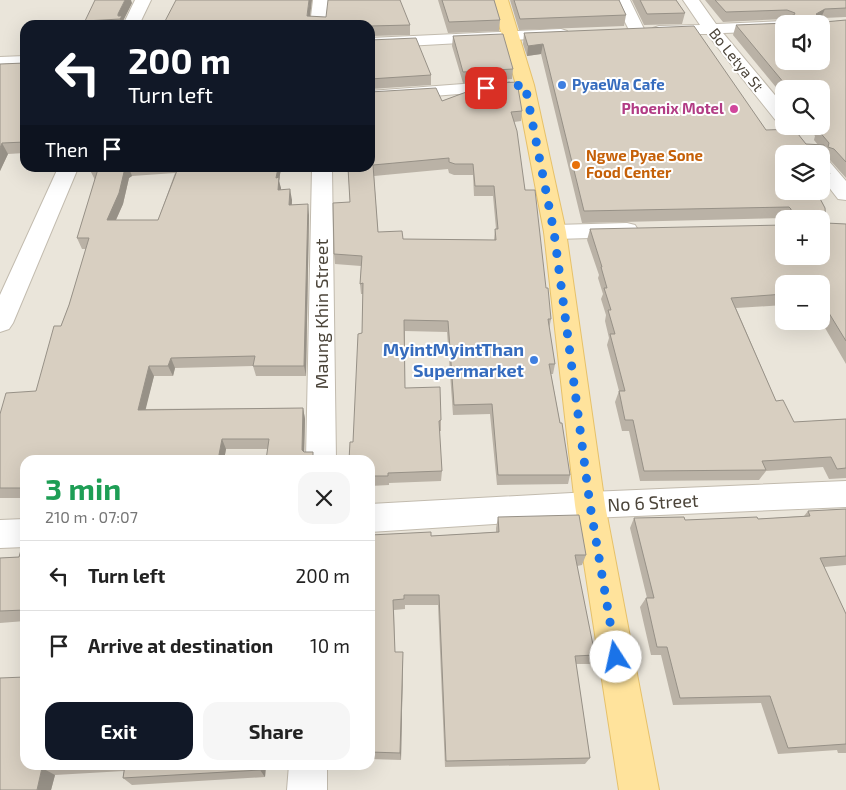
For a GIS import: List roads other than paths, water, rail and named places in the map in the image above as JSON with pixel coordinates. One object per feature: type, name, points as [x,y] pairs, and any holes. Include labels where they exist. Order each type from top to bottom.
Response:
[{"type":"main road","points":[[500,0],[525,85],[554,232],[590,505],[639,790]]},
{"type":"street","points":[[133,20],[143,0]]},
{"type":"street","points":[[319,20],[321,0]]},
{"type":"street","points":[[622,0],[637,32]]},
{"type":"street","name":"Bo Letya St","points":[[691,0],[712,30],[798,136]]},
{"type":"street","points":[[618,32],[775,26]]},
{"type":"street","points":[[375,43],[578,34]]},
{"type":"street","points":[[0,62],[20,61]]},
{"type":"street","points":[[375,96],[525,85]]},
{"type":"street","points":[[0,323],[66,172]]},
{"type":"street","name":"Maung Khin Street","points":[[321,455],[322,172]]},
{"type":"street","points":[[830,175],[846,194]]},
{"type":"street","points":[[554,232],[644,230]]},
{"type":"street","name":"No 6 Street","points":[[375,518],[590,505],[846,494]]},
{"type":"street","points":[[0,534],[20,532]]},
{"type":"street","points":[[307,790],[308,770]]},
{"type":"place","name":"PyaeWa Cafe","points":[[562,85]]},
{"type":"place","name":"Phoenix Motel","points":[[734,109]]},
{"type":"place","name":"Ngwe Pyae Sone Food Center","points":[[576,165]]},
{"type":"place","name":"MyintMyintThan Supermarket","points":[[534,360]]}]
